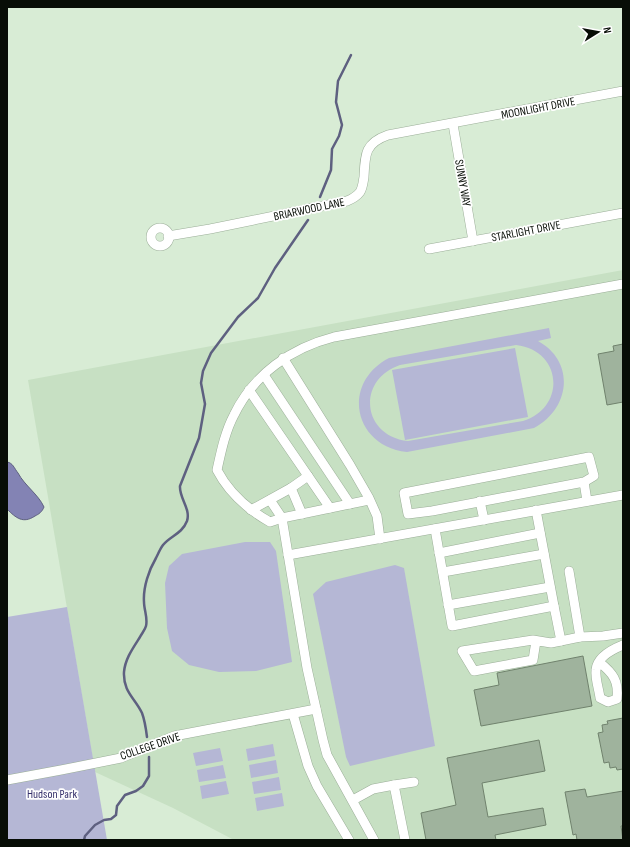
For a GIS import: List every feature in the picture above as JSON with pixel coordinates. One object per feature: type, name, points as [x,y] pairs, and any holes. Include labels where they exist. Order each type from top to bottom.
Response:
[{"type":"street","name":"MOONLIGHT DRIVE","points":[[453,124],[623,91]]},
{"type":"street","name":"BRIARWOOD LANE","points":[[168,236],[347,201],[360,193],[363,184],[364,156],[371,144],[380,138],[388,136],[453,124]]},
{"type":"street","name":"SUNNY WAY","points":[[453,124],[474,241]]},
{"type":"street","name":"STARLIGHT DRIVE","points":[[429,249],[623,213]]},
{"type":"street","points":[[369,500],[282,518],[270,522],[255,514],[231,493],[224,484],[217,470],[224,441],[233,416],[249,390],[283,358],[316,342],[334,337],[623,284]]},
{"type":"street","points":[[283,358],[350,465],[369,500],[376,516],[380,539]]},
{"type":"street","points":[[264,375],[350,504]]},
{"type":"street","points":[[249,390],[330,508]]},
{"type":"street","points":[[590,457],[594,476],[584,482],[408,514],[404,494],[590,457]]},
{"type":"street","points":[[252,510],[291,488],[308,476]]},
{"type":"street","points":[[584,482],[588,502]]},
{"type":"street","points":[[291,488],[302,514]]},
{"type":"street","points":[[288,555],[623,495]]},
{"type":"street","points":[[270,500],[282,518],[307,668],[327,755],[374,840]]},
{"type":"street","points":[[480,501],[484,520]]},
{"type":"street","points":[[536,510],[560,640]]},
{"type":"street","points":[[435,529],[452,626],[554,606]]},
{"type":"street","points":[[439,553],[540,533]]},
{"type":"street","points":[[442,572],[544,554]]},
{"type":"street","points":[[569,571],[580,637]]},
{"type":"street","points":[[448,605],[550,587]]},
{"type":"street","points":[[536,641],[533,660],[474,671],[462,651],[533,640],[551,643],[580,637],[623,633]]},
{"type":"street","points":[[599,662],[600,659],[623,644]]},
{"type":"street","name":"COLLEGE DRIVE","points":[[7,780],[121,758],[174,736],[316,709]]},
{"type":"street","points":[[292,714],[308,766],[317,786],[349,840]]},
{"type":"street","points":[[353,800],[373,789],[414,782]]},
{"type":"street","points":[[394,785],[405,840]]},
{"type":"shaded area","points":[[623,270],[623,840],[234,840],[173,808],[95,772],[28,380]]},
{"type":"green space","points":[[549,328],[551,338],[538,341],[550,350],[558,361],[563,373],[564,385],[561,398],[555,409],[546,420],[534,428],[407,452],[389,447],[375,438],[365,426],[360,412],[359,397],[364,382],[374,369],[389,358]],"holes":[[[516,345],[531,349],[543,357],[550,368],[553,380],[552,392],[547,404],[537,414],[523,421],[408,441],[393,437],[381,429],[374,419],[370,407],[371,394],[376,382],[386,372],[400,365]]]},
{"type":"green space","points":[[515,348],[528,417],[405,440],[392,370]]},
{"type":"green space","points":[[245,542],[270,542],[276,551],[292,662],[256,671],[219,672],[189,665],[172,651],[167,628],[165,583],[169,566],[182,554]]},
{"type":"green space","points":[[395,565],[404,568],[435,746],[350,766],[346,757],[313,594],[326,582]]},
{"type":"green space","name":"Hudson Park","points":[[67,607],[107,840],[7,840],[7,617]]},
{"type":"green space","points":[[273,744],[275,756],[248,761],[246,749]]},
{"type":"green space","points":[[220,748],[223,761],[196,766],[193,753]]},
{"type":"green space","points":[[276,760],[278,773],[251,778],[249,765]]},
{"type":"green space","points":[[223,765],[226,778],[199,782],[197,770]]},
{"type":"green space","points":[[279,777],[281,790],[254,794],[252,782]]},
{"type":"green space","points":[[226,781],[229,794],[202,799],[200,786]]},
{"type":"green space","points":[[282,793],[284,806],[257,811],[255,798]]},
{"type":"water","points":[[7,462],[11,463],[44,507],[40,513],[27,520],[20,519],[7,509]]},
{"type":"building","points":[[623,344],[623,402],[607,405],[598,354],[614,351],[613,346]]},
{"type":"building","points":[[583,656],[592,706],[481,726],[474,690],[499,685],[497,673]]},
{"type":"building","points":[[623,718],[623,769],[617,770],[616,767],[610,768],[609,762],[604,763],[598,733],[603,732],[602,725],[608,724],[607,721]]},
{"type":"building","points":[[539,740],[545,771],[482,783],[488,817],[543,808],[546,825],[495,835],[496,840],[426,840],[421,813],[456,805],[447,758]]},
{"type":"building","points":[[585,789],[587,797],[623,791],[623,826],[621,826],[623,840],[577,840],[576,834],[573,835],[565,792]]},
{"type":"waterway","points":[[320,197],[331,170],[332,149],[339,136],[342,125],[336,102],[338,81],[351,55]]},
{"type":"waterway","points":[[147,737],[142,713],[125,685],[124,672],[130,654],[146,626],[147,620],[144,596],[147,579],[151,568],[163,545],[179,532],[187,521],[188,517],[181,495],[180,486],[199,438],[205,404],[201,383],[203,371],[211,353],[238,317],[258,298],[275,268],[308,220]]},
{"type":"waterway","points":[[84,840],[85,836],[95,825],[104,820],[111,819],[116,815],[117,806],[125,795],[136,791],[143,786],[149,776],[149,757]]}]
